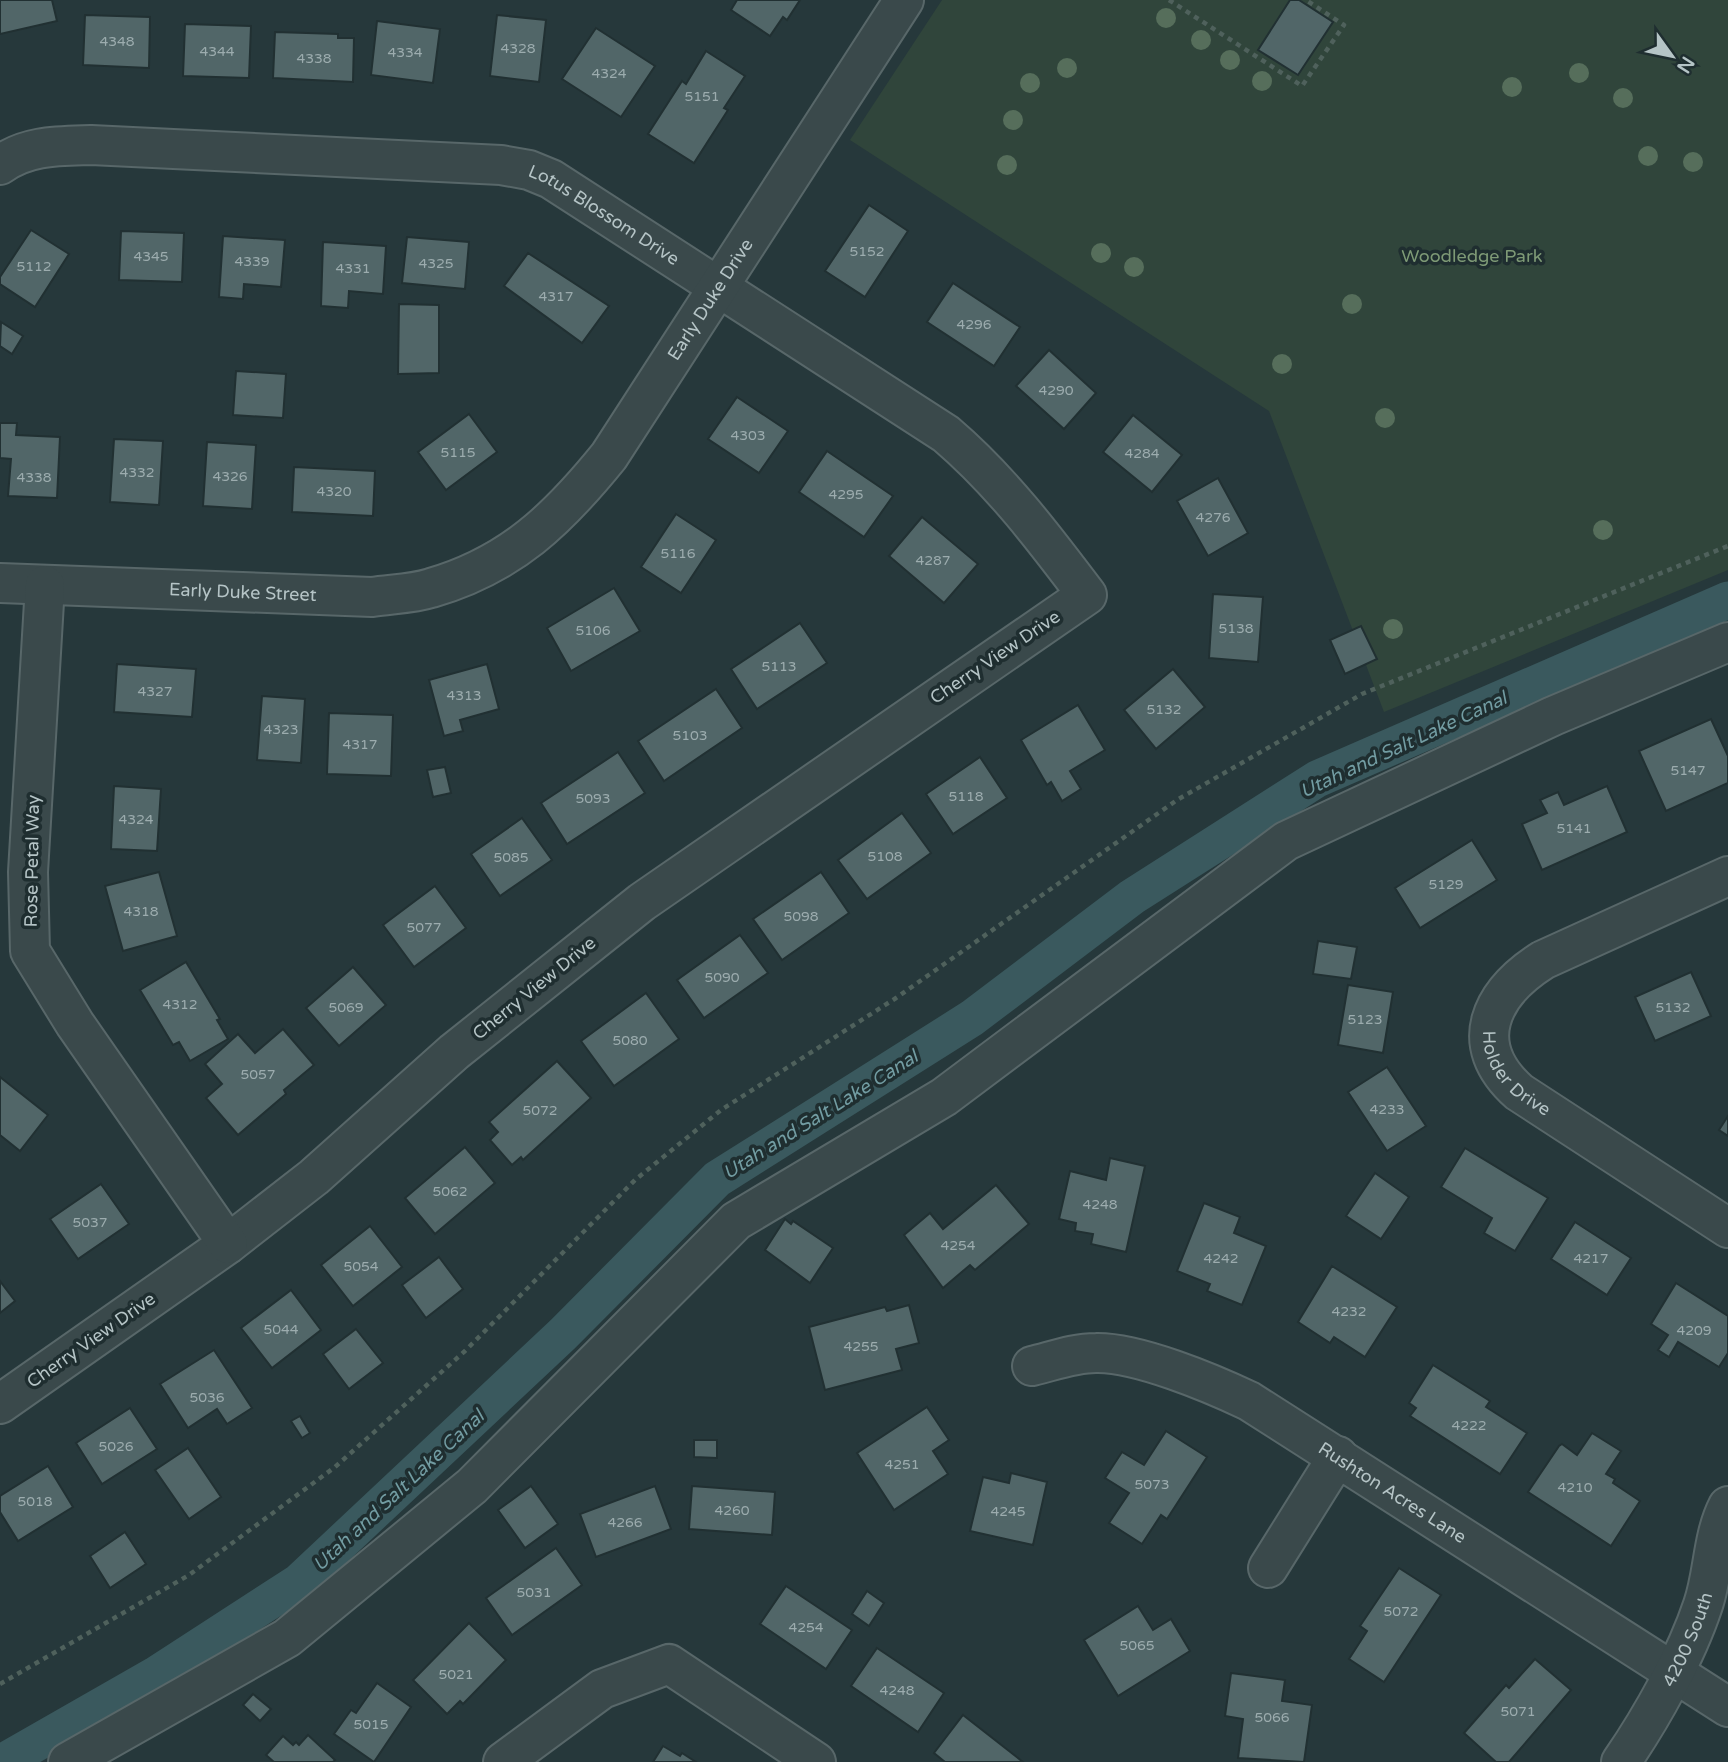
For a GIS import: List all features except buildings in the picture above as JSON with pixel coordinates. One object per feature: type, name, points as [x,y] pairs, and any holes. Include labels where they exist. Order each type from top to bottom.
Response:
[{"type":"street","name":"Early Duke Drive","points":[[482,569],[532,540],[571,503],[609,456],[904,0]]},
{"type":"street","name":"Lotus Blossom Drive","points":[[0,165],[14,155],[49,146],[91,145],[500,166],[529,170],[575,193],[946,434],[981,464],[1087,595]]},
{"type":"street","name":"Early Duke Street","points":[[0,583],[372,597],[429,589],[482,569]]},
{"type":"street","name":"Rose Petal Way","points":[[46,585],[29,872],[30,951],[75,1024],[228,1244]]},
{"type":"street","name":"Cherry View Drive","points":[[0,1404],[228,1244],[314,1177],[454,1052],[642,902],[1087,595]]},
{"type":"street","points":[[68,1762],[287,1638],[472,1486],[736,1221],[944,1097],[1286,841],[1553,716],[1728,642]]},
{"type":"street","name":"Holder Drive","points":[[1728,876],[1544,960],[1527,971],[1507,989],[1494,1010],[1488,1040],[1497,1069],[1519,1092],[1728,1228]]},
{"type":"street","name":"Rushton Acres Lane","points":[[1032,1366],[1097,1352],[1129,1357],[1249,1401],[1728,1707]]},
{"type":"street","points":[[1268,1569],[1338,1456]]},
{"type":"street","name":"4200 South","points":[[1621,1762],[1672,1672],[1704,1602],[1716,1541],[1728,1506]]},
{"type":"street","points":[[503,1762],[602,1689],[669,1664],[817,1762]]},
{"type":"path","points":[[1169,0],[1303,86],[1344,25],[1306,0]]},
{"type":"path","points":[[0,1684],[189,1575],[335,1467],[466,1352],[635,1180],[710,1119],[895,998],[1177,800],[1362,694],[1728,546]]},
{"type":"green space","name":"Woodledge Park","points":[[942,0],[1728,0],[1728,570],[1384,712],[1269,411],[850,140]]},
{"type":"waterway","name":"Utah and Salt Lake Canal","points":[[3,1762],[157,1674],[299,1582],[563,1334],[717,1179],[972,1018],[1132,897],[1317,779],[1728,600]]}]
